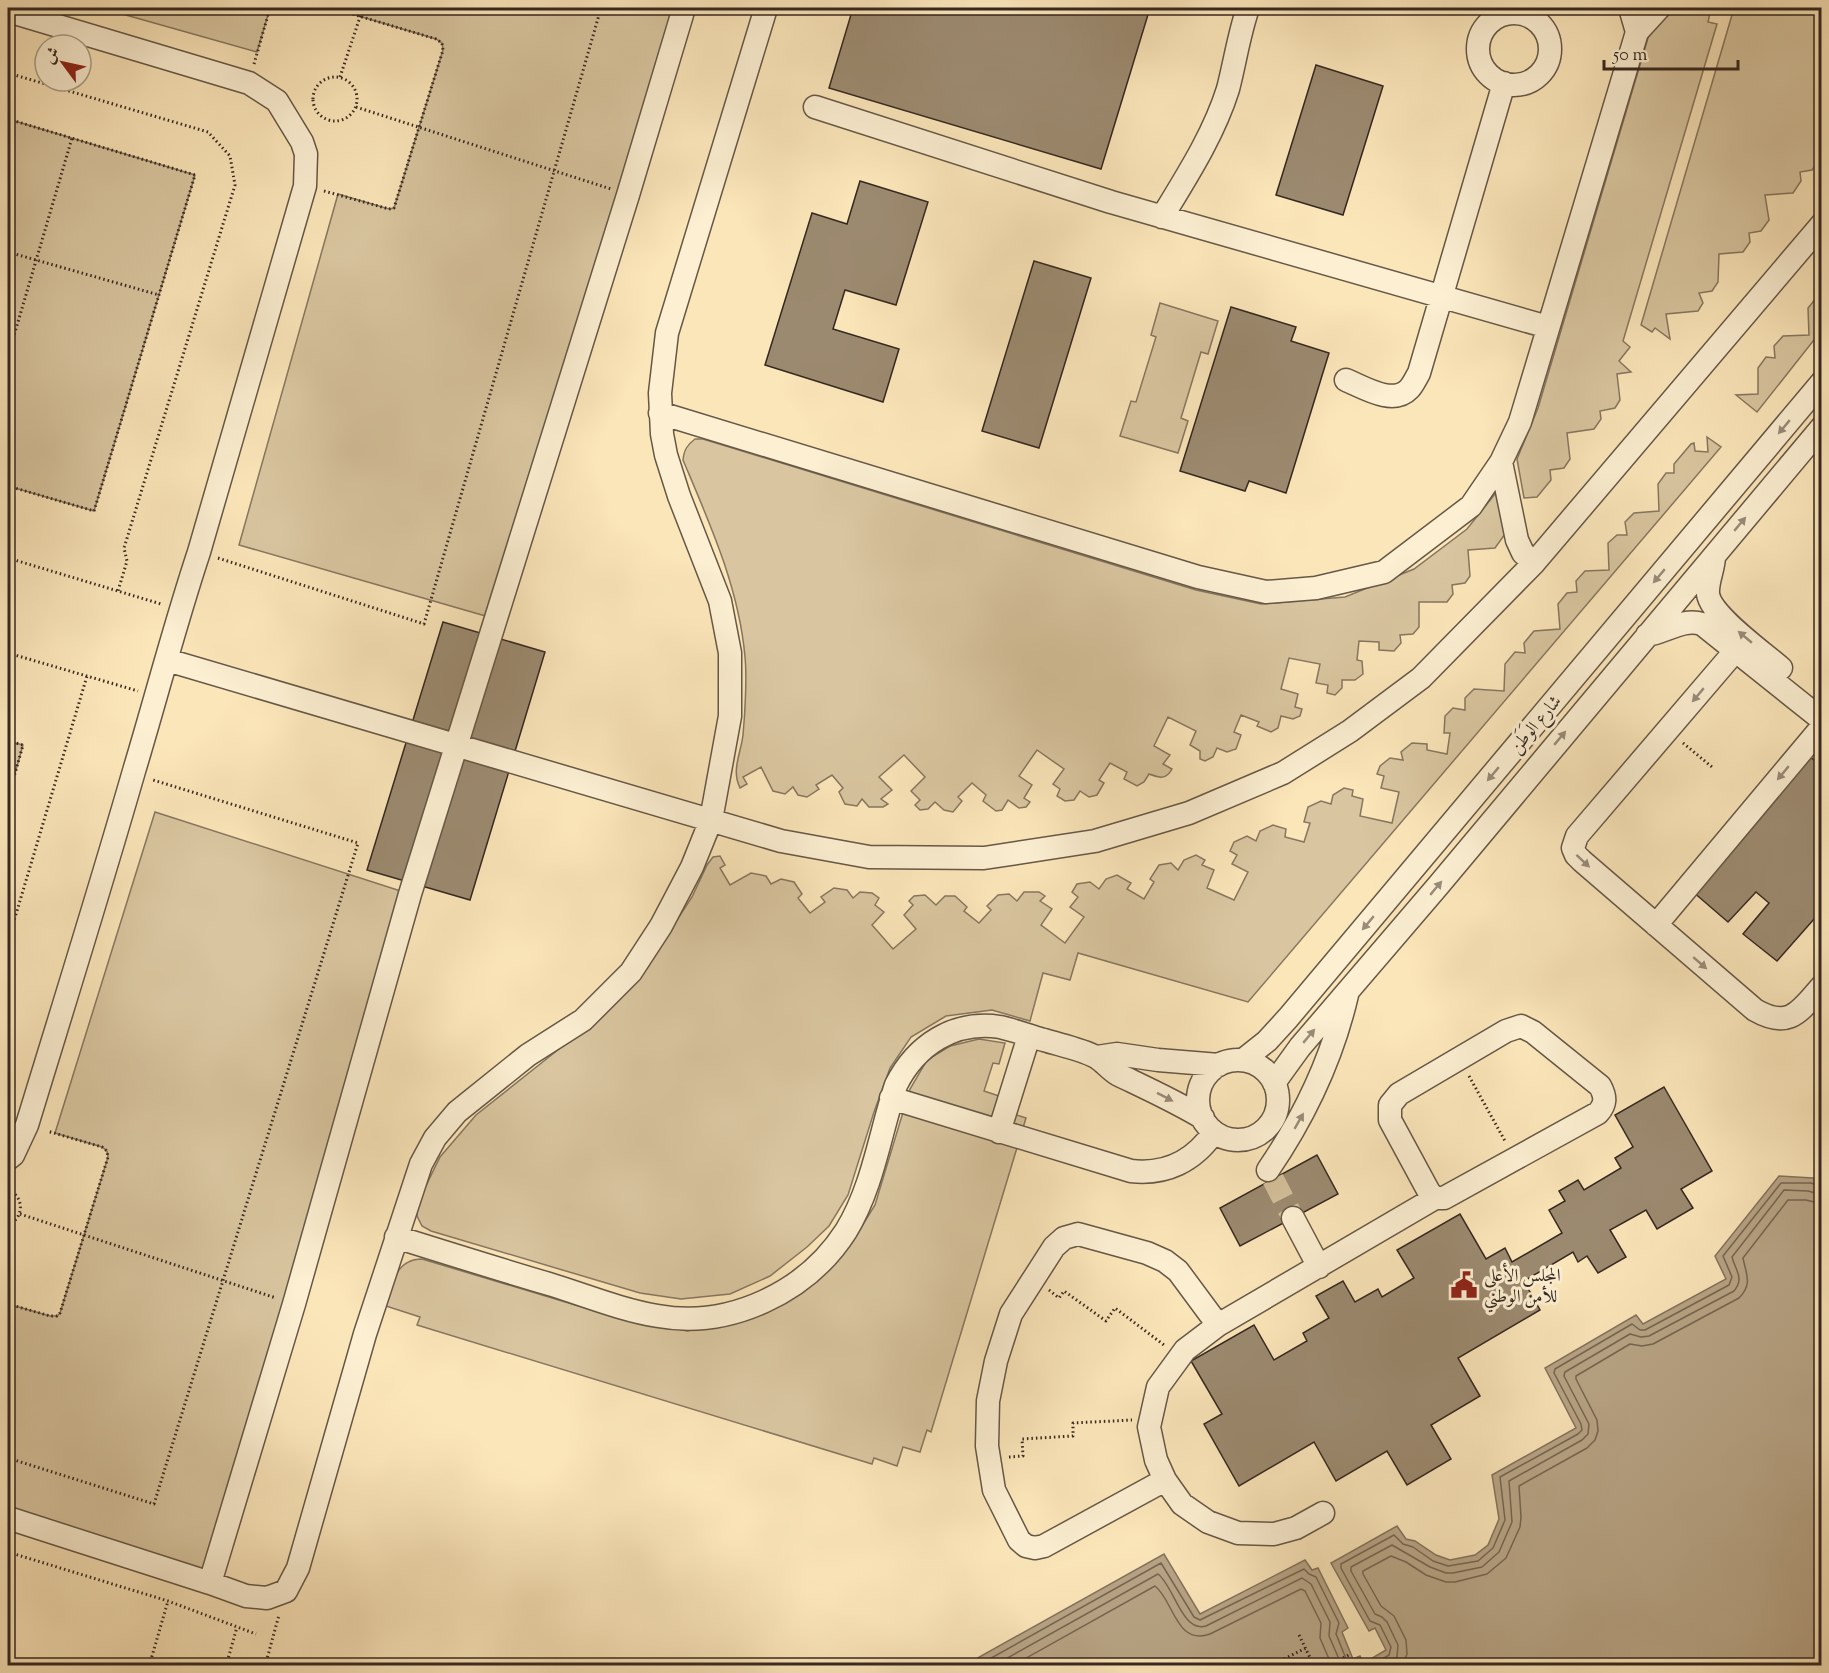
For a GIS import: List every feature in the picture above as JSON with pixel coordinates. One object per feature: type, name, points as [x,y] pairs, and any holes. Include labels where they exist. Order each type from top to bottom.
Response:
[{"type":"street","points":[[210,1582],[294,1304],[410,894],[684,8]]},
{"type":"street","points":[[8,1518],[210,1582],[246,1596],[267,1598],[286,1591],[298,1568],[365,1334],[396,1237],[421,1164],[435,1138],[457,1112],[528,1055],[583,1020],[631,972],[661,926],[692,867],[711,820],[730,716],[730,653],[720,601],[672,476],[664,445],[660,413],[661,373],[667,333],[766,8]]},
{"type":"street","points":[[1162,217],[1207,139],[1217,115],[1227,89],[1248,8]]},
{"type":"street","points":[[1630,8],[1637,32]]},
{"type":"street","points":[[660,413],[1198,577],[1266,592],[1316,588],[1384,572],[1472,506],[1501,462],[1520,422],[1637,32],[1659,8]]},
{"type":"street","points":[[8,11],[249,83],[277,101],[302,142],[306,154],[306,186],[199,552],[180,609],[134,774],[27,1125],[13,1155],[8,1159]]},
{"type":"street","points":[[1346,380],[1386,396],[1396,396],[1410,388],[1419,373],[1504,83]]},
{"type":"street","points":[[814,107],[1111,202],[1548,327]]},
{"type":"street","points":[[167,660],[781,841],[869,857],[984,858],[1095,841],[1189,813],[1283,773],[1350,731],[1421,678],[1534,563],[1821,224]]},
{"type":"street","name":"شارع الوَطَن","points":[[1243,1060],[1267,1041],[1283,1024],[1821,382]]},
{"type":"street","name":"شارع الوَطَن","points":[[1274,1083],[1290,1058],[1349,987],[1437,887],[1821,427]]},
{"type":"street","points":[[1501,462],[1517,540],[1523,553],[1534,563]]},
{"type":"street","points":[[1714,554],[1708,587],[1714,609],[1820,716]]},
{"type":"street","points":[[1647,635],[1663,632],[1683,623],[1696,622],[1708,627],[1820,716]]},
{"type":"street","points":[[1736,650],[1574,842],[1573,848],[1576,855],[1610,885],[1755,1010],[1767,1017],[1781,1020],[1797,1013],[1821,986]]},
{"type":"street","points":[[1656,925],[1820,716]]},
{"type":"street","points":[[1253,1137],[1270,1174],[1318,1083],[1335,1041],[1349,987]]},
{"type":"street","points":[[396,1237],[638,1312],[659,1317],[702,1318],[744,1310],[774,1297],[802,1279],[818,1265],[845,1232],[864,1193],[891,1098],[896,1085],[911,1060],[927,1045],[945,1034],[959,1029],[988,1026],[1002,1028],[1097,1057],[1109,1068],[1133,1081],[1208,1125],[1229,1138],[1253,1137],[1266,1128],[1275,1114],[1278,1099],[1270,1076],[1258,1065],[1243,1060],[1219,1065],[1212,1070],[1202,1084],[1198,1101],[1208,1125],[1206,1143],[1185,1161],[1159,1171],[1145,1173],[1117,1168],[891,1098]]},
{"type":"street","points":[[1323,1513],[1296,1528],[1274,1534],[1238,1533],[1208,1522],[1182,1504],[1165,1480],[1149,1427],[1158,1387],[1185,1350],[1218,1325],[1435,1198],[1444,1198],[1598,1113],[1605,1100],[1600,1086],[1533,1032],[1521,1026],[1506,1032],[1399,1094],[1390,1105],[1390,1120],[1429,1192],[1435,1198]]},
{"type":"street","points":[[999,1132],[1029,1036]]},
{"type":"street","points":[[1097,1057],[1117,1054],[1219,1065]]},
{"type":"street","points":[[1133,1081],[1139,1058]]},
{"type":"street","points":[[1293,1218],[1319,1267]]},
{"type":"street","points":[[1165,1480],[1044,1546],[1035,1548],[1026,1546],[1019,1540],[994,1490],[987,1446],[988,1401],[996,1361],[1011,1314],[1054,1247],[1064,1238],[1078,1234],[1147,1253],[1165,1261],[1178,1271],[1218,1325]]},
{"type":"path","points":[[249,83],[270,8]]},
{"type":"path","points":[[306,186],[389,209],[394,208],[443,50],[442,43],[436,39],[332,8]]},
{"type":"path","points":[[340,77],[363,8]]},
{"type":"path","points":[[199,552],[424,624],[601,8]]},
{"type":"path","points":[[8,73],[208,132],[230,156],[234,185],[124,548],[127,561],[118,591]]},
{"type":"path","points":[[340,77],[346,79],[354,88],[357,100],[356,106],[348,117],[337,121],[324,118],[316,109],[313,97],[317,86],[327,78],[340,77]]},
{"type":"path","points":[[356,106],[628,195]]},
{"type":"path","points":[[8,119],[195,175],[94,512],[8,486]]},
{"type":"path","points":[[8,356],[72,138]]},
{"type":"path","points":[[8,252],[159,296]]},
{"type":"path","points":[[8,558],[180,609]]},
{"type":"path","points":[[8,653],[156,697]]},
{"type":"path","points":[[8,941],[87,676]]},
{"type":"path","points":[[1668,730],[1712,767]]},
{"type":"path","points":[[8,741],[23,746],[8,798]]},
{"type":"path","points":[[8,1458],[154,1504],[358,843],[134,774]]},
{"type":"path","points":[[1459,1059],[1515,1159]]},
{"type":"path","points":[[8,1304],[50,1316],[57,1316],[62,1309],[108,1157],[107,1151],[102,1147],[27,1125]]},
{"type":"path","points":[[8,1189],[16,1196],[21,1208],[16,1220],[8,1226]]},
{"type":"path","points":[[20,1214],[294,1304]]},
{"type":"path","points":[[1034,1278],[1059,1298],[1064,1291],[1106,1321],[1115,1308],[1180,1357]]},
{"type":"path","points":[[989,1458],[1023,1456],[1022,1439],[1073,1436],[1073,1423],[1151,1419]]},
{"type":"path","points":[[8,1552],[168,1601],[256,1634]]},
{"type":"path","points":[[265,1665],[286,1591]]},
{"type":"path","points":[[152,1665],[152,1656],[168,1601]]},
{"type":"path","points":[[226,1665],[237,1626]]},
{"type":"path","points":[[1299,1635],[1314,1665]]},
{"type":"path","points":[[1272,1665],[1306,1648]]},
{"type":"path","points":[[1327,1665],[1351,1654]]},
{"type":"shaded area","points":[[101,8],[270,8],[257,52]]},
{"type":"shaded area","points":[[332,8],[684,8],[496,619],[239,545],[338,194],[389,209],[394,208],[443,50],[442,43],[436,39]]},
{"type":"shaded area","points":[[1676,8],[1710,13],[1708,22],[1717,24],[1623,341],[1630,347],[1619,361],[1631,372],[1617,374],[1620,400],[1615,408],[1600,411],[1601,419],[1594,429],[1567,433],[1570,459],[1564,468],[1550,470],[1551,480],[1537,497],[1524,498],[1517,459],[1538,408],[1648,38],[1655,22],[1669,15]]},
{"type":"shaded area","points":[[1734,8],[1821,8],[1821,133],[1815,134],[1818,162],[1812,170],[1800,172],[1801,181],[1793,193],[1765,195],[1769,220],[1761,231],[1749,233],[1750,242],[1743,252],[1719,254],[1718,282],[1712,291],[1699,293],[1703,303],[1698,311],[1666,314],[1670,339],[1655,328],[1652,332],[1641,325]]},
{"type":"shaded area","points":[[8,119],[195,175],[94,511],[8,486]]},
{"type":"shaded area","points":[[1817,297],[1821,298],[1821,331],[1757,412],[1736,395],[1758,394],[1758,368],[1766,357],[1775,358],[1774,346],[1783,336],[1809,335],[1808,308]]},
{"type":"shaded area","points":[[1160,303],[1218,321],[1208,354],[1201,352],[1181,418],[1188,421],[1178,453],[1120,436],[1131,401],[1136,402],[1156,337],[1151,335]]},
{"type":"shaded area","points":[[1707,437],[1721,447],[1248,1002],[1078,953],[1070,980],[1043,973],[1030,1021],[992,1010],[946,1016],[911,1037],[890,1068],[848,1195],[829,1226],[770,1276],[730,1294],[681,1299],[640,1293],[431,1231],[422,1226],[417,1216],[418,1202],[440,1157],[476,1115],[564,1045],[642,974],[692,897],[713,857],[720,856],[725,865],[720,868],[730,885],[751,873],[766,876],[771,884],[781,879],[794,882],[802,894],[798,898],[810,913],[825,902],[821,897],[834,888],[847,890],[853,898],[860,892],[872,893],[879,898],[875,905],[884,912],[872,925],[893,949],[916,929],[904,915],[913,905],[909,901],[914,896],[925,895],[936,905],[945,896],[955,896],[967,907],[964,911],[979,923],[991,910],[987,906],[998,895],[1009,894],[1017,901],[1024,892],[1039,892],[1045,896],[1040,901],[1052,909],[1041,925],[1065,943],[1084,917],[1070,907],[1078,897],[1072,892],[1077,884],[1090,882],[1099,889],[1106,879],[1117,875],[1131,883],[1127,889],[1144,899],[1154,882],[1150,879],[1159,865],[1171,863],[1178,870],[1184,860],[1196,855],[1205,860],[1202,865],[1214,870],[1207,888],[1234,900],[1248,872],[1232,864],[1237,855],[1230,851],[1234,842],[1247,836],[1256,841],[1260,831],[1273,825],[1286,829],[1285,837],[1304,842],[1310,823],[1304,822],[1308,807],[1321,801],[1331,804],[1333,795],[1344,788],[1353,790],[1352,796],[1363,799],[1360,816],[1392,823],[1399,792],[1381,788],[1384,776],[1377,774],[1380,766],[1390,758],[1403,760],[1401,752],[1412,743],[1427,744],[1427,750],[1447,754],[1450,733],[1444,733],[1445,716],[1453,708],[1465,710],[1465,698],[1474,689],[1504,691],[1505,664],[1515,652],[1525,653],[1524,643],[1534,631],[1560,629],[1558,604],[1567,593],[1577,592],[1576,581],[1585,571],[1609,570],[1608,543],[1617,535],[1627,535],[1625,522],[1634,513],[1659,511],[1658,484],[1666,473],[1674,473],[1674,464],[1691,444],[1694,443],[1695,451],[1708,452]]},
{"type":"shaded area","points":[[695,439],[703,439],[1196,590],[1261,604],[1345,597],[1414,569],[1467,529],[1499,489],[1505,534],[1495,548],[1468,550],[1470,576],[1465,583],[1452,585],[1453,594],[1447,602],[1419,602],[1419,627],[1413,634],[1400,635],[1401,643],[1394,651],[1379,650],[1379,642],[1359,641],[1357,660],[1362,661],[1363,674],[1355,680],[1342,680],[1342,688],[1335,695],[1327,693],[1328,685],[1316,683],[1320,664],[1289,658],[1281,689],[1298,694],[1295,707],[1302,709],[1300,716],[1293,719],[1281,716],[1278,728],[1271,732],[1257,726],[1259,722],[1241,715],[1234,732],[1241,735],[1236,749],[1227,752],[1217,748],[1213,757],[1205,761],[1200,759],[1200,751],[1190,745],[1196,731],[1168,717],[1154,746],[1170,755],[1163,764],[1172,769],[1165,776],[1149,774],[1144,782],[1137,786],[1124,779],[1127,772],[1110,763],[1099,780],[1104,783],[1097,795],[1089,797],[1080,791],[1074,800],[1065,801],[1057,796],[1060,789],[1053,784],[1064,769],[1037,750],[1019,776],[1032,785],[1024,798],[1030,802],[1026,807],[1019,808],[1008,800],[1002,810],[996,811],[983,801],[986,795],[972,783],[958,797],[962,801],[953,812],[944,810],[935,802],[928,809],[920,810],[915,805],[920,800],[911,791],[925,777],[904,755],[879,777],[892,790],[881,799],[888,804],[883,807],[869,807],[862,799],[857,806],[845,804],[839,792],[843,788],[832,775],[816,785],[819,789],[807,797],[798,795],[793,787],[785,794],[773,791],[761,767],[743,777],[747,784],[740,788],[736,768],[743,735],[746,685],[742,631],[722,557],[683,460],[686,448]]},
{"type":"shaded area","points":[[8,741],[23,745],[8,798]]},
{"type":"shaded area","points":[[155,812],[410,894],[210,1583],[8,1518],[8,1304],[50,1316],[57,1316],[60,1313],[108,1157],[107,1151],[102,1147],[55,1133]]},
{"type":"shaded area","points":[[979,1039],[1005,1043],[999,1064],[993,1063],[984,1091],[999,1096],[995,1108],[1026,1118],[931,1432],[927,1430],[920,1452],[903,1447],[897,1466],[874,1458],[872,1464],[417,1325],[420,1317],[386,1306],[400,1268],[413,1260],[422,1259],[592,1310],[687,1331],[754,1317],[810,1286],[851,1244],[875,1205],[910,1089],[927,1060],[950,1046]]},
{"type":"water","points":[[1779,1176],[1813,1178],[1821,1183],[1821,1665],[965,1665],[1164,1554],[1200,1614],[1305,1560],[1312,1570],[1318,1568],[1348,1628],[1342,1632],[1353,1659],[1360,1656],[1364,1663],[1386,1650],[1375,1628],[1369,1631],[1331,1563],[1397,1526],[1406,1539],[1415,1541],[1436,1555],[1450,1560],[1475,1555],[1488,1545],[1499,1519],[1492,1475],[1576,1428],[1545,1368],[1636,1315],[1643,1324],[1726,1279],[1715,1256]]},
{"type":"building","points":[[853,8],[1150,8],[1101,169],[829,88]]},
{"type":"building","points":[[1316,65],[1383,86],[1343,215],[1276,195]]},
{"type":"building","points":[[860,181],[928,202],[896,305],[845,290],[833,329],[899,349],[883,402],[765,365],[812,213],[847,224]]},
{"type":"building","points":[[1034,261],[1091,278],[1039,448],[982,431]]},
{"type":"building","points":[[1231,307],[1296,327],[1291,341],[1329,353],[1286,493],[1249,481],[1245,491],[1180,471]]},
{"type":"building","points":[[443,622],[545,652],[470,900],[367,870]]},
{"type":"building","points":[[1810,757],[1822,766],[1822,910],[1777,961],[1743,934],[1769,903],[1756,892],[1728,922],[1692,891]]},
{"type":"building","name":"المجلس الأعلى للأمن الوطني","points":[[1664,1087],[1712,1171],[1681,1189],[1693,1208],[1657,1229],[1646,1210],[1610,1230],[1626,1257],[1598,1273],[1587,1256],[1578,1262],[1573,1252],[1524,1281],[1540,1310],[1458,1358],[1480,1396],[1431,1425],[1451,1459],[1407,1485],[1387,1451],[1336,1481],[1314,1442],[1239,1486],[1204,1424],[1222,1414],[1191,1361],[1254,1325],[1274,1360],[1307,1341],[1303,1333],[1329,1318],[1316,1296],[1343,1281],[1355,1302],[1378,1289],[1382,1297],[1414,1278],[1397,1250],[1460,1214],[1486,1259],[1505,1248],[1512,1262],[1562,1233],[1549,1210],[1565,1201],[1559,1191],[1578,1180],[1584,1190],[1621,1168],[1615,1158],[1633,1147],[1615,1115]]},
{"type":"building","points":[[1317,1155],[1338,1194],[1240,1246],[1220,1208]]},
{"type":"tunnel","points":[[1273,1179],[1293,1218]]},
{"type":"place","name":"المجلس الأعلى للأمن الوطني","points":[[1464,1285]]}]
